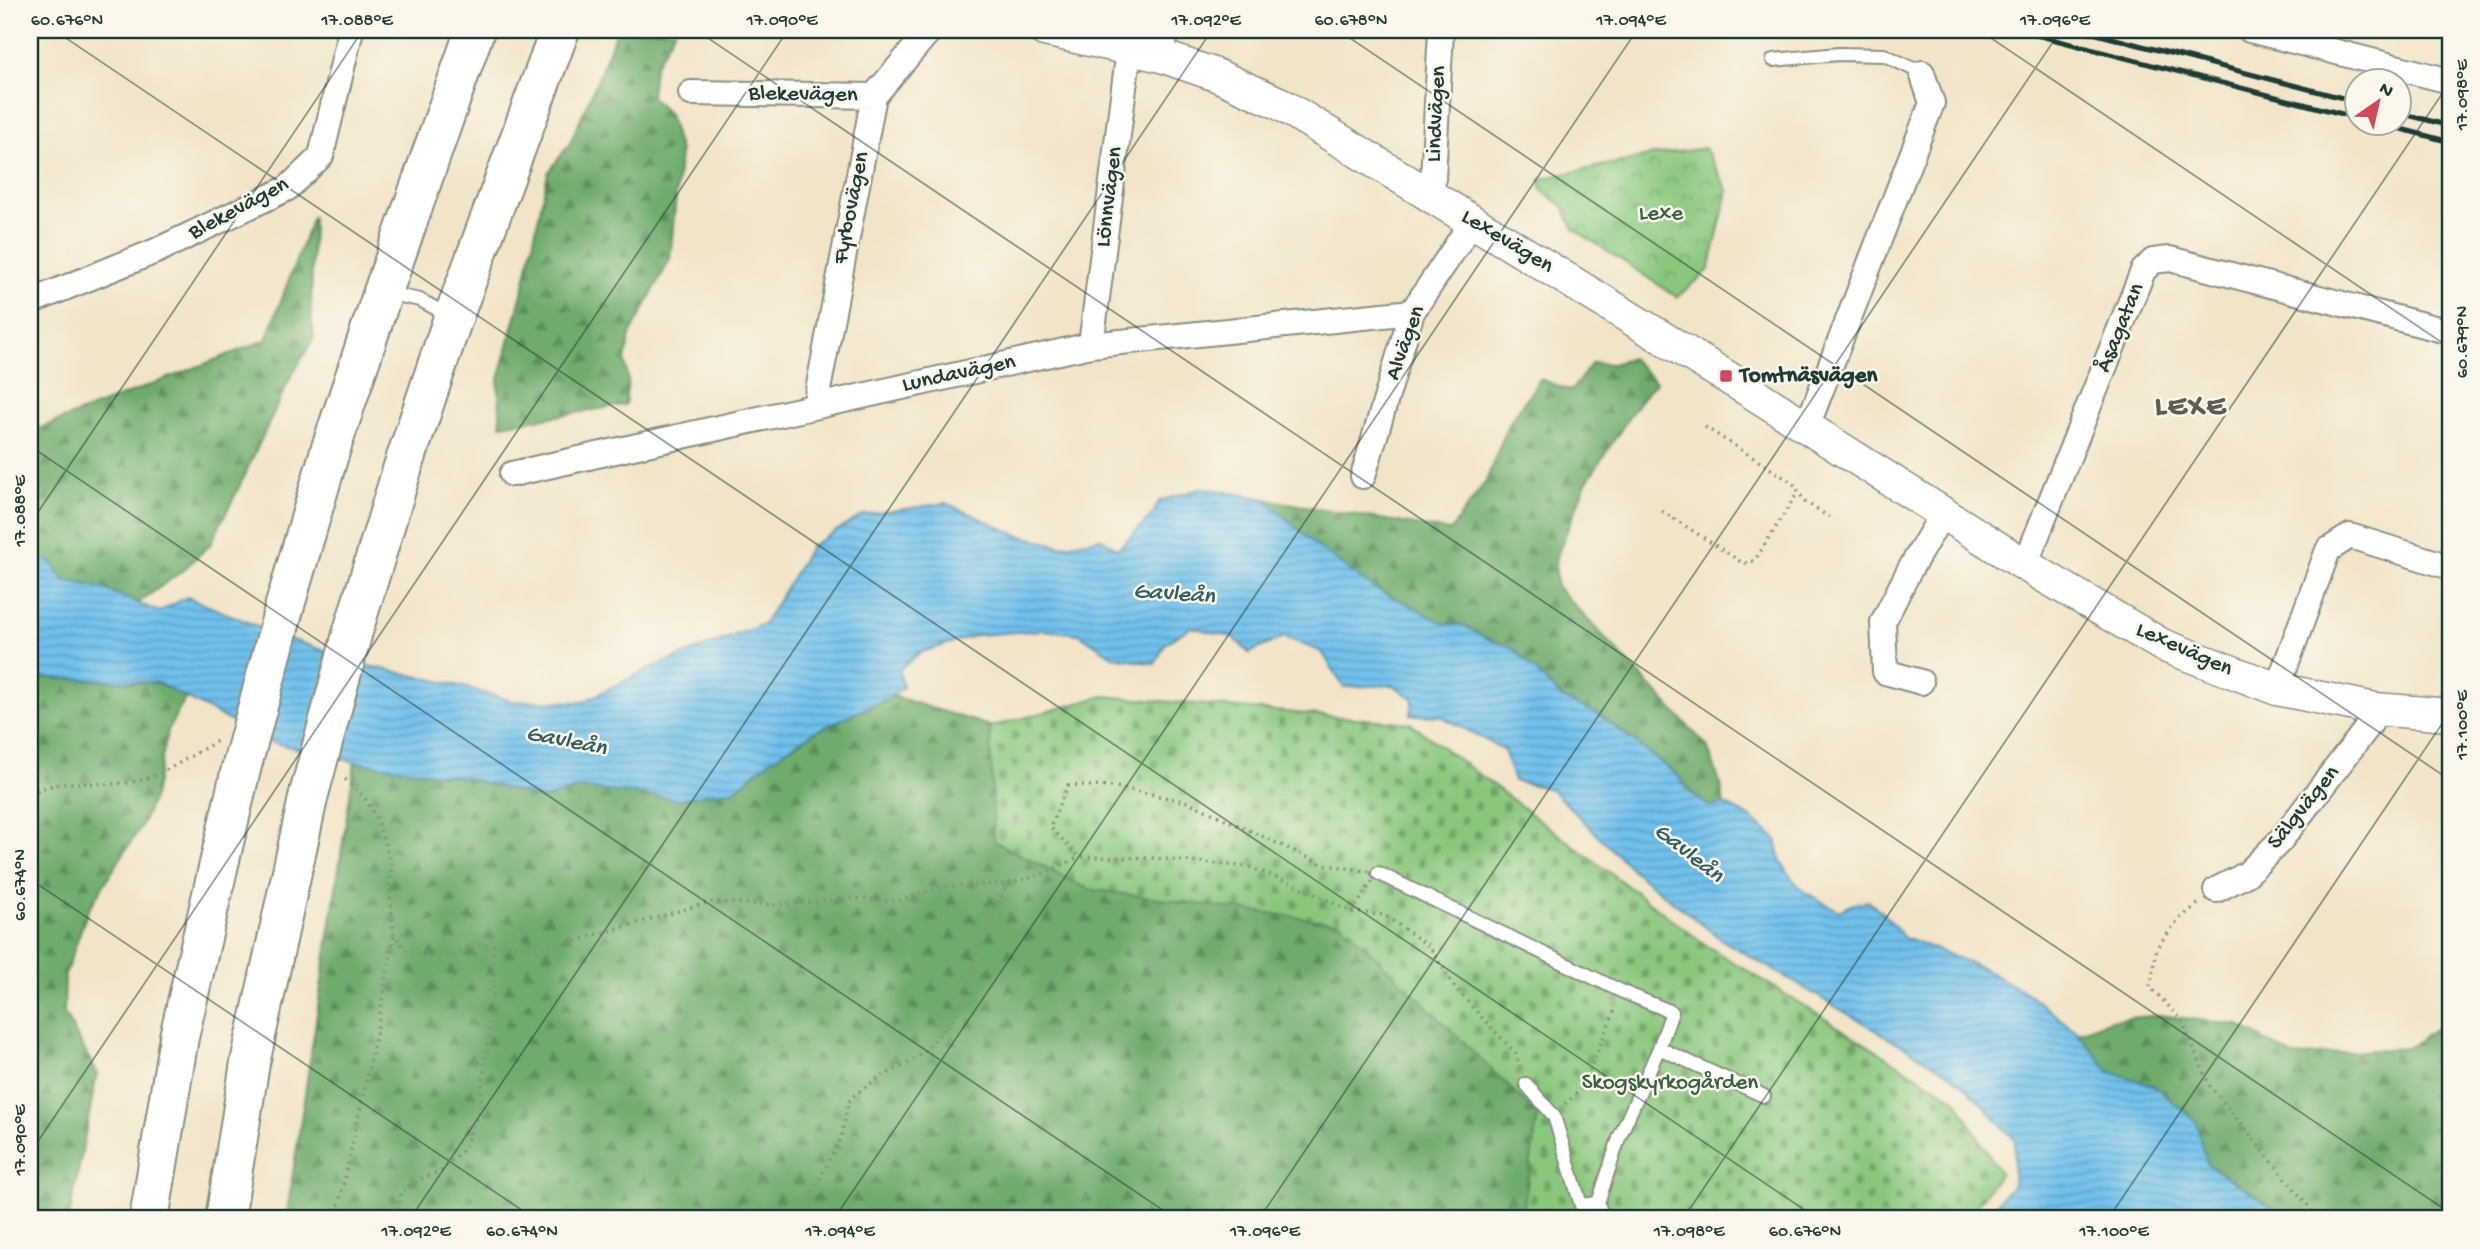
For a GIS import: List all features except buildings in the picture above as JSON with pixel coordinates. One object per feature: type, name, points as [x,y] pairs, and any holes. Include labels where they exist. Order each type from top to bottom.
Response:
[{"type":"highway","points":[[149,1219],[179,1037],[235,754],[285,605],[330,451],[475,30]]},
{"type":"highway","points":[[225,1219],[250,1063],[309,794],[353,631],[402,470],[453,318],[560,30]]},
{"type":"street","name":"Blekevägen","points":[[30,302],[156,251],[288,188],[321,156],[351,30]]},
{"type":"street","name":"Fyrbovägen","points":[[815,406],[874,96],[930,30]]},
{"type":"street","name":"Lexevägen","points":[[1044,30],[1129,49],[1164,43],[1216,75],[1279,103],[1726,376],[2025,565],[2162,646],[2277,689],[2375,709],[2450,715]]},
{"type":"street","name":"Lindvägen","points":[[1432,197],[1441,30]]},
{"type":"street","points":[[2250,30],[2450,81]]},
{"type":"street","name":"Lönnvägen","points":[[1091,345],[1129,49]]},
{"type":"street","points":[[1805,427],[1932,103],[1922,73]]},
{"type":"street","name":"Blekevägen","points":[[691,93],[874,96]]},
{"type":"street","name":"Alvägen","points":[[1363,476],[1412,312],[1473,221]]},
{"type":"street","name":"Åsagatan","points":[[2025,565],[2143,271],[2153,261],[2170,259],[2450,332]]},
{"type":"street","name":"Lundavägen","points":[[512,474],[1091,345],[1412,312]]},
{"type":"street","points":[[1921,682],[1885,672],[1883,622],[1943,513]]},
{"type":"street","points":[[2277,689],[2328,551],[2350,536],[2450,567]]},
{"type":"street","name":"Sälgvägen","points":[[2216,890],[2247,874],[2280,841],[2370,724],[2375,709]]},
{"type":"lane","points":[[1773,60],[1839,54],[1884,55],[1922,73]]},
{"type":"lane","points":[[383,292],[420,300],[453,318]]},
{"type":"lane","points":[[1378,873],[1623,992],[1672,1012],[1619,1138],[1598,1203],[1603,1219]]},
{"type":"lane","points":[[1659,1048],[1764,1096]]},
{"type":"lane","points":[[1526,1084],[1554,1116],[1581,1205],[1598,1203]]},
{"type":"path","points":[[1705,428],[1793,483],[1805,502],[1829,517]]},
{"type":"path","points":[[1662,511],[1747,564],[1755,560],[1798,492]]},
{"type":"path","points":[[30,793],[46,785],[74,781],[125,783],[149,778],[219,740],[235,754]]},
{"type":"path","points":[[336,1219],[377,1030],[394,935],[389,886],[392,866],[386,847],[376,817],[364,797],[344,777]]},
{"type":"path","points":[[1079,857],[1050,827],[1068,785],[1116,787],[1188,802],[1322,864],[1378,873],[1352,912]]},
{"type":"path","points":[[394,935],[407,952],[458,955],[478,944],[554,947],[710,902],[776,905],[852,898],[899,901],[939,887],[1007,884],[1040,875],[1079,857],[1154,858],[1250,867],[1352,912],[1384,915],[1429,946],[1455,988],[1516,1054],[1526,1084]]},
{"type":"path","points":[[807,1219],[814,1189],[841,1138],[848,1103],[853,1096],[878,1078],[907,1064],[925,1051],[951,1021],[963,1000],[981,942],[1007,884]]},
{"type":"path","points":[[2216,890],[2180,918],[2157,947],[2150,987],[2180,1018],[2210,1086],[2319,1219]]},
{"type":"path","points":[[398,1219],[401,1192],[418,1180],[442,1171],[464,1149],[479,1111],[493,998],[493,946]]},
{"type":"path","points":[[1554,1116],[1582,1088],[1623,992]]},
{"type":"green space","points":[[617,30],[675,30],[654,68],[651,97],[669,114],[680,152],[670,259],[630,335],[625,362],[628,381],[625,405],[501,425],[498,383],[524,286],[548,173],[570,143]]},
{"type":"green space","name":"Lexe","points":[[1705,148],[1728,191],[1709,270],[1677,297],[1574,229],[1563,206],[1542,191],[1540,179],[1654,155]]},
{"type":"green space","points":[[313,216],[311,312],[314,338],[288,382],[210,545],[182,571],[138,603],[102,588],[64,580],[51,562],[34,556],[30,547],[30,432],[266,340]]},
{"type":"green space","points":[[1631,358],[1656,382],[1639,402],[1586,483],[1555,561],[1557,587],[1707,746],[1721,785],[1724,804],[1710,808],[1691,793],[1677,775],[1600,715],[1562,699],[1513,648],[1484,637],[1463,625],[1443,623],[1373,588],[1318,547],[1265,499],[1450,531],[1486,481],[1508,425],[1540,379],[1571,391],[1592,363],[1613,364]]},
{"type":"green space","points":[[30,677],[158,683],[186,697],[168,730],[154,796],[141,826],[88,910],[65,975],[64,1013],[97,1073],[69,1219],[30,1219],[30,1202],[36,1186],[30,1181]]},
{"type":"green space","points":[[893,696],[990,726],[994,841],[1088,889],[1341,922],[1538,1115],[1522,1219],[1365,1219],[1311,1211],[1305,1219],[286,1219],[355,762],[467,778],[545,799],[580,788],[679,799],[735,790],[769,761],[817,731]]},
{"type":"green space","name":"Skogskyrkogården","points":[[1104,696],[1410,723],[1709,947],[1956,1100],[2000,1173],[1967,1219],[1522,1219],[1538,1115],[1341,923],[1088,889],[994,841],[990,727]]},
{"type":"green space","points":[[2159,1015],[2239,1025],[2294,1057],[2409,1047],[2434,1029],[2450,1027],[2450,1219],[2283,1219],[2277,1211],[2206,1163],[2195,1121],[2153,1085],[2110,1072],[2078,1033],[2110,1020]]},
{"type":"water","name":"Gavleån","points":[[1203,488],[1265,499],[1318,547],[1373,588],[1443,623],[1463,625],[1484,637],[1513,648],[1562,698],[1600,715],[1677,775],[1691,793],[1710,807],[1724,804],[1747,815],[1776,839],[1781,861],[1805,892],[1839,911],[1868,901],[1883,913],[1904,937],[1982,968],[2029,994],[2078,1033],[2110,1072],[2153,1085],[2196,1121],[2206,1163],[2277,1211],[2283,1219],[1982,1219],[2013,1185],[2015,1140],[1973,1094],[1947,1072],[1722,940],[1635,872],[1551,789],[1514,781],[1504,750],[1441,716],[1411,715],[1413,699],[1393,685],[1344,687],[1322,652],[1284,637],[1249,653],[1233,637],[1191,627],[1165,644],[1155,664],[1114,657],[1079,634],[1044,630],[977,635],[919,653],[899,670],[903,687],[893,696],[816,731],[769,761],[735,790],[679,799],[580,788],[545,799],[467,778],[355,762],[270,742],[158,683],[30,677],[30,547],[34,556],[51,562],[64,580],[102,588],[159,612],[187,597],[284,637],[369,666],[453,684],[512,701],[583,702],[651,668],[764,624],[811,546],[863,515],[946,503],[1017,535],[1061,546],[1100,538],[1118,549],[1153,514],[1159,501]]},
{"type":"railway","points":[[2017,30],[2344,114]]},
{"type":"railway","points":[[2081,30],[2344,98]]},
{"type":"railway","points":[[2414,117],[2450,126]]},
{"type":"railway","points":[[2414,132],[2450,142]]},
{"type":"place","name":"Tomtnäsvägen","points":[[1726,376]]},
{"type":"district","name":"LEXE","points":[[2191,408]]}]
